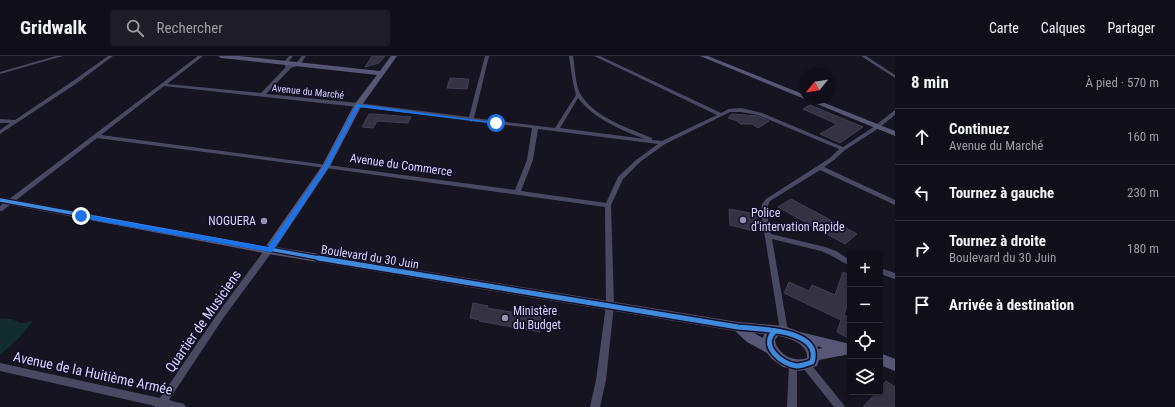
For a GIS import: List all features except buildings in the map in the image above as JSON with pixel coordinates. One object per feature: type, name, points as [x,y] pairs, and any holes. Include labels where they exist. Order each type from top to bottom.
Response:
[{"type":"street","points":[[0,68],[46,56]]},
{"type":"street","points":[[0,73],[61,56]]},
{"type":"street","points":[[0,132],[111,56]]},
{"type":"street","points":[[0,209],[5,201],[96,136],[201,56]]},
{"type":"street","points":[[221,56],[289,61],[301,60],[382,71]]},
{"type":"street","points":[[261,56],[289,61]]},
{"type":"street","points":[[269,250],[326,166],[358,105],[394,56]]},
{"type":"street","points":[[471,120],[487,56]]},
{"type":"street","points":[[571,56],[578,95],[597,113],[614,123],[663,144]]},
{"type":"street","points":[[596,56],[720,114]]},
{"type":"street","points":[[703,56],[799,95]]},
{"type":"street","points":[[863,56],[895,77]]},
{"type":"street","points":[[262,95],[289,61]]},
{"type":"street","name":"Avenue du Marché","points":[[164,85],[358,105],[663,144]]},
{"type":"street","points":[[556,130],[578,95]]},
{"type":"street","points":[[821,104],[895,134]]},
{"type":"street","points":[[595,407],[601,380],[610,305],[608,205],[620,178],[627,170],[663,144],[720,114],[730,111],[741,110],[760,114],[843,149]]},
{"type":"street","points":[[847,349],[828,352],[804,362],[778,356],[772,349],[768,338],[770,334],[780,331],[764,212],[765,204],[768,200],[832,160],[843,149],[874,129],[895,112]]},
{"type":"street","points":[[0,121],[14,121]]},
{"type":"street","points":[[518,193],[530,160],[535,128]]},
{"type":"street","name":"Avenue du Commerce","points":[[96,136],[608,205]]},
{"type":"street","points":[[819,167],[895,203]]},
{"type":"street","name":"Boulevard du 30 Juin","points":[[5,201],[269,250],[738,327],[780,331],[847,348]]},
{"type":"street","points":[[768,236],[833,252],[847,261]]},
{"type":"street","name":"Quartier de Musiciens","points":[[161,405],[221,315],[269,250]]},
{"type":"street","points":[[883,272],[895,276]]},
{"type":"street","points":[[738,327],[751,338],[772,349]]},
{"type":"street","points":[[792,407],[804,362],[810,346],[800,337]]},
{"type":"street","points":[[883,360],[895,365]]},
{"type":"street","points":[[804,362],[840,407]]},
{"type":"street","name":"Avenue de la Huitième Armée","points":[[0,367],[161,405],[181,407]]},
{"type":"green space","points":[[0,319],[11,319],[21,323],[33,321],[19,338],[0,355]]},
{"type":"cycle path","points":[[0,200],[269,250],[738,327],[784,331],[792,333],[806,342],[813,351],[814,356],[812,362],[795,366],[777,356],[772,351],[768,340],[770,335],[775,331]]},
{"type":"place","name":"Police d'intervation Rapide","points":[[743,220]]},
{"type":"place","name":"NOGUERA","points":[[264,221]]},
{"type":"place","name":"Ministère du Budget","points":[[505,318]]},
{"type":"route","points":[[81,216],[269,250],[326,166],[358,105],[496,123]]}]
